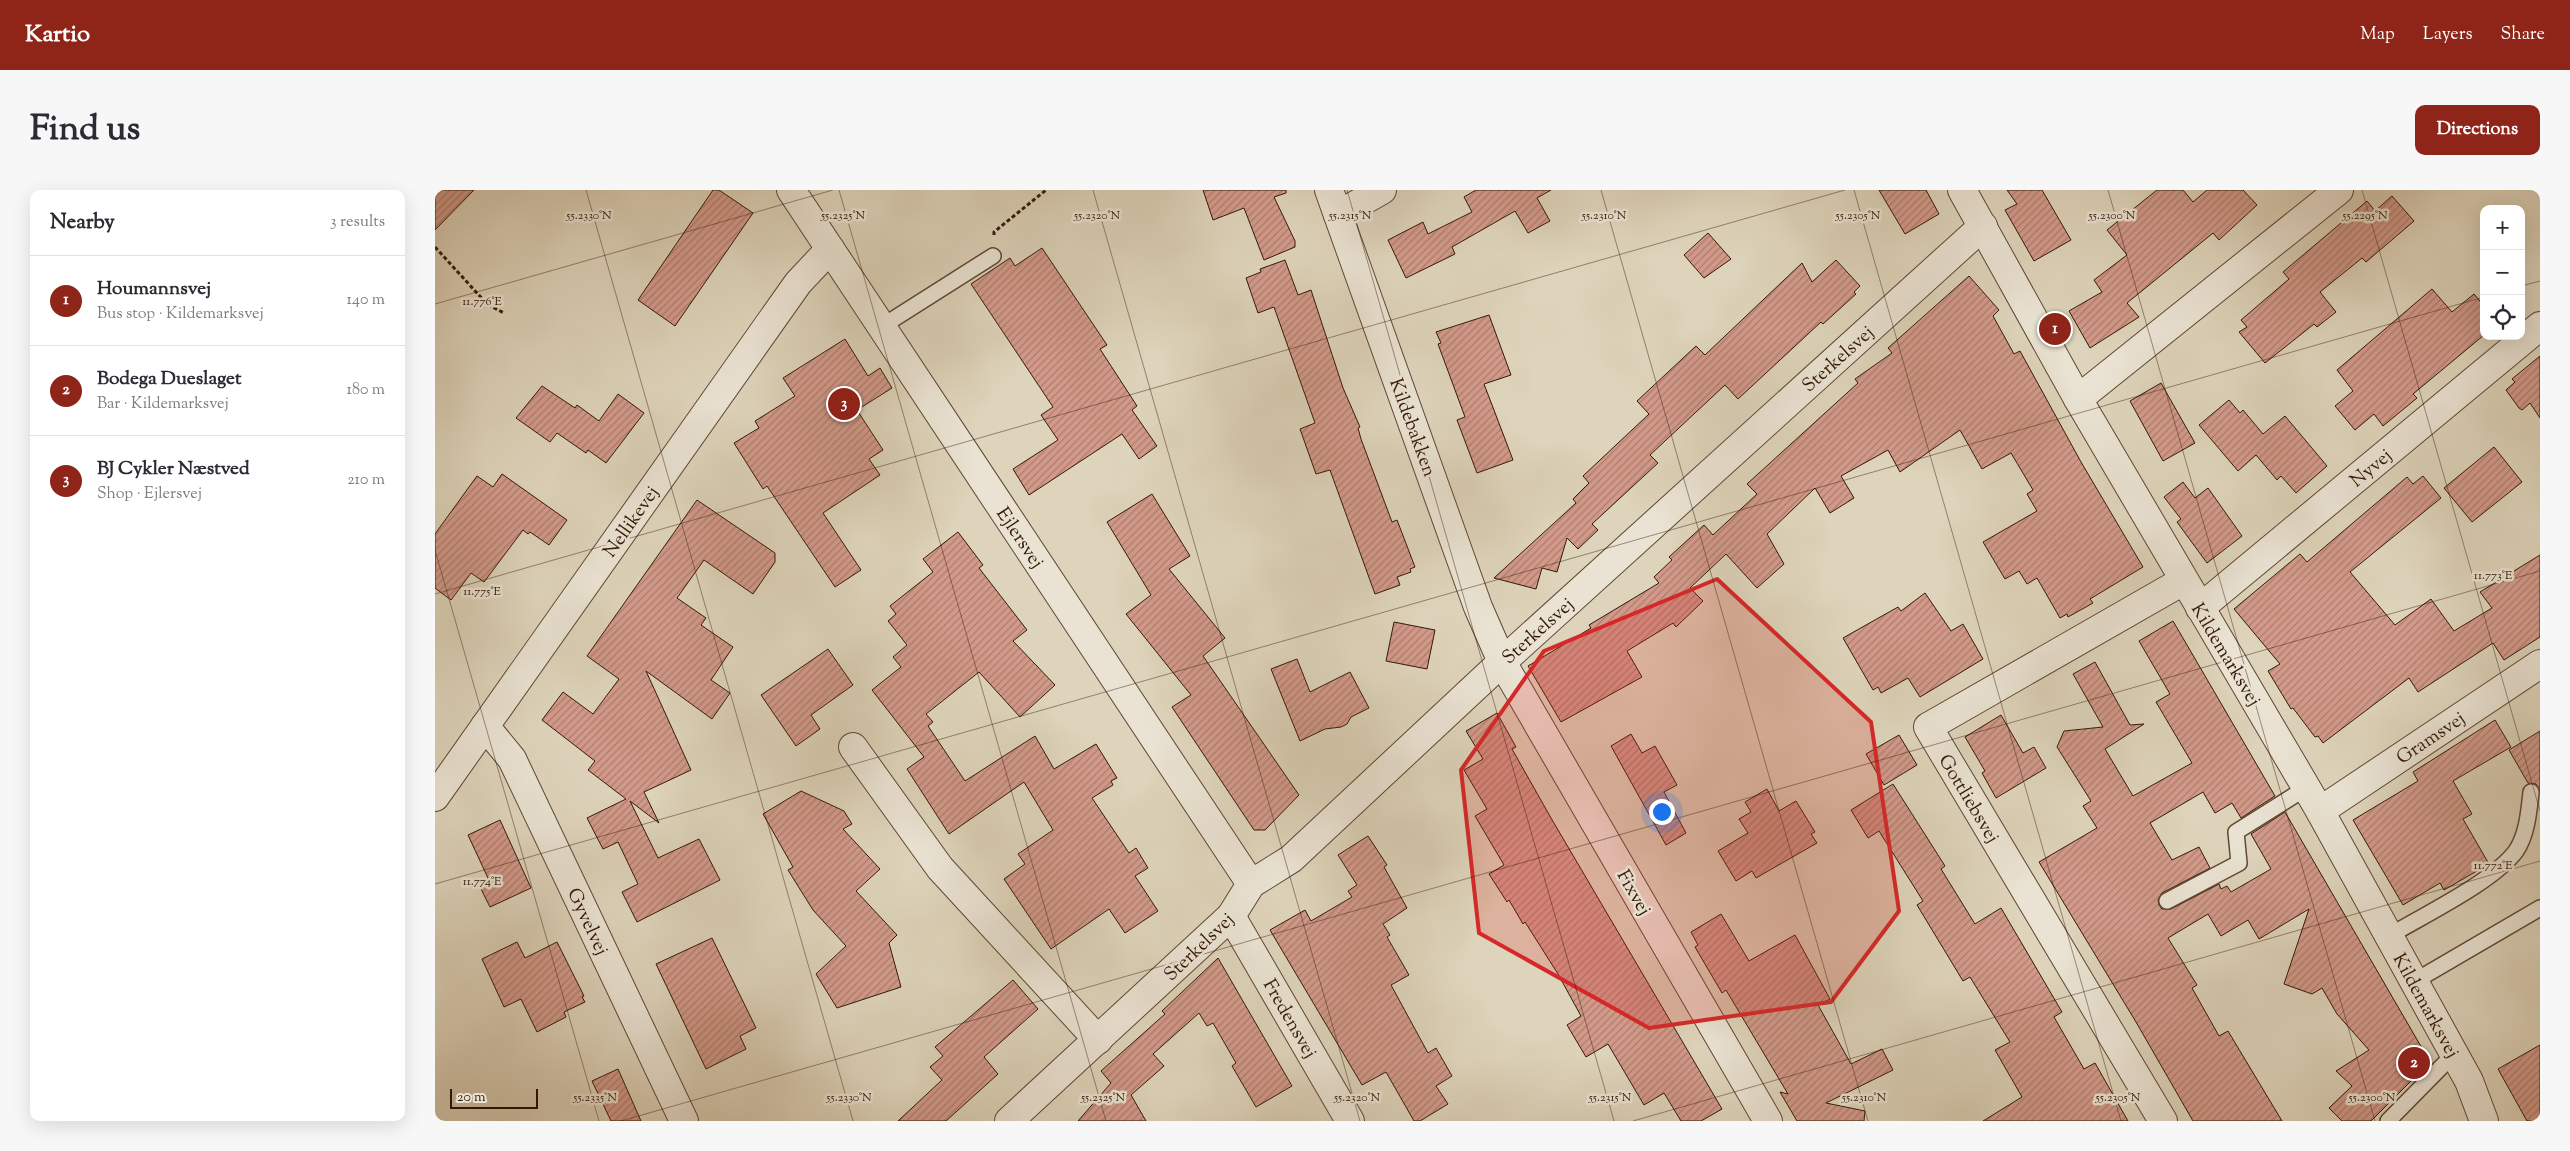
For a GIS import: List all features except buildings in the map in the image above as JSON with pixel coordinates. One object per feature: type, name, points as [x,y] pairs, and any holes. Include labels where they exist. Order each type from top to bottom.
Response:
[{"type":"street","points":[[1334,202],[1382,190]]},
{"type":"street","name":"Kildemarksvej","points":[[1962,190],[2078,399],[2183,581],[2320,811],[2469,1081],[2484,1121]]},
{"type":"street","points":[[2078,399],[2339,190]]},
{"type":"street","name":"Ejlersvej","points":[[799,193],[831,249],[881,327],[1251,884]]},
{"type":"street","name":"Kildebakken","points":[[1334,202],[1478,607],[1501,662]]},
{"type":"street","name":"Sterkelsvej","points":[[1009,1121],[1231,916],[1251,884],[1291,859],[1501,662],[1983,226]]},
{"type":"street","name":"Nellikevej","points":[[435,797],[798,284],[831,249]]},
{"type":"street","name":"Nyvej","points":[[2200,608],[2540,326]]},
{"type":"street","name":"Gottliebsvej","points":[[2163,1121],[1928,727],[2183,581]]},
{"type":"street","name":"Fixvej","points":[[1501,662],[1768,1121]]},
{"type":"street","name":"Gramsvej","points":[[2320,811],[2540,664]]},
{"type":"street","name":"Gyvelvej","points":[[485,726],[512,759],[685,1121]]},
{"type":"street","points":[[853,746],[940,868],[1098,1040]]},
{"type":"street","name":"Fredensvej","points":[[1231,916],[1350,1121]]},
{"type":"lane","points":[[881,327],[993,256]]},
{"type":"lane","points":[[2167,901],[2239,863],[2236,832],[2306,788]]},
{"type":"lane","points":[[2389,936],[2490,876],[2516,850],[2529,819],[2531,792]]},
{"type":"lane","points":[[2415,981],[2540,908]]},
{"type":"lane","points":[[2389,1121],[2454,1054]]},
{"type":"path","points":[[993,256],[995,232],[1046,190]]},
{"type":"path","points":[[435,248],[487,304],[504,312]]},
{"type":"highlighted area","points":[[1717,579],[1871,722],[1899,911],[1831,1002],[1649,1028],[1479,933],[1461,770],[1544,651]]},
{"type":"place","name":"Houmannsvej","points":[[2055,329]]},
{"type":"place","name":"BJ Cykler Næstved","points":[[844,404]]},
{"type":"place","name":"Bodega Dueslaget","points":[[2414,1063]]}]
